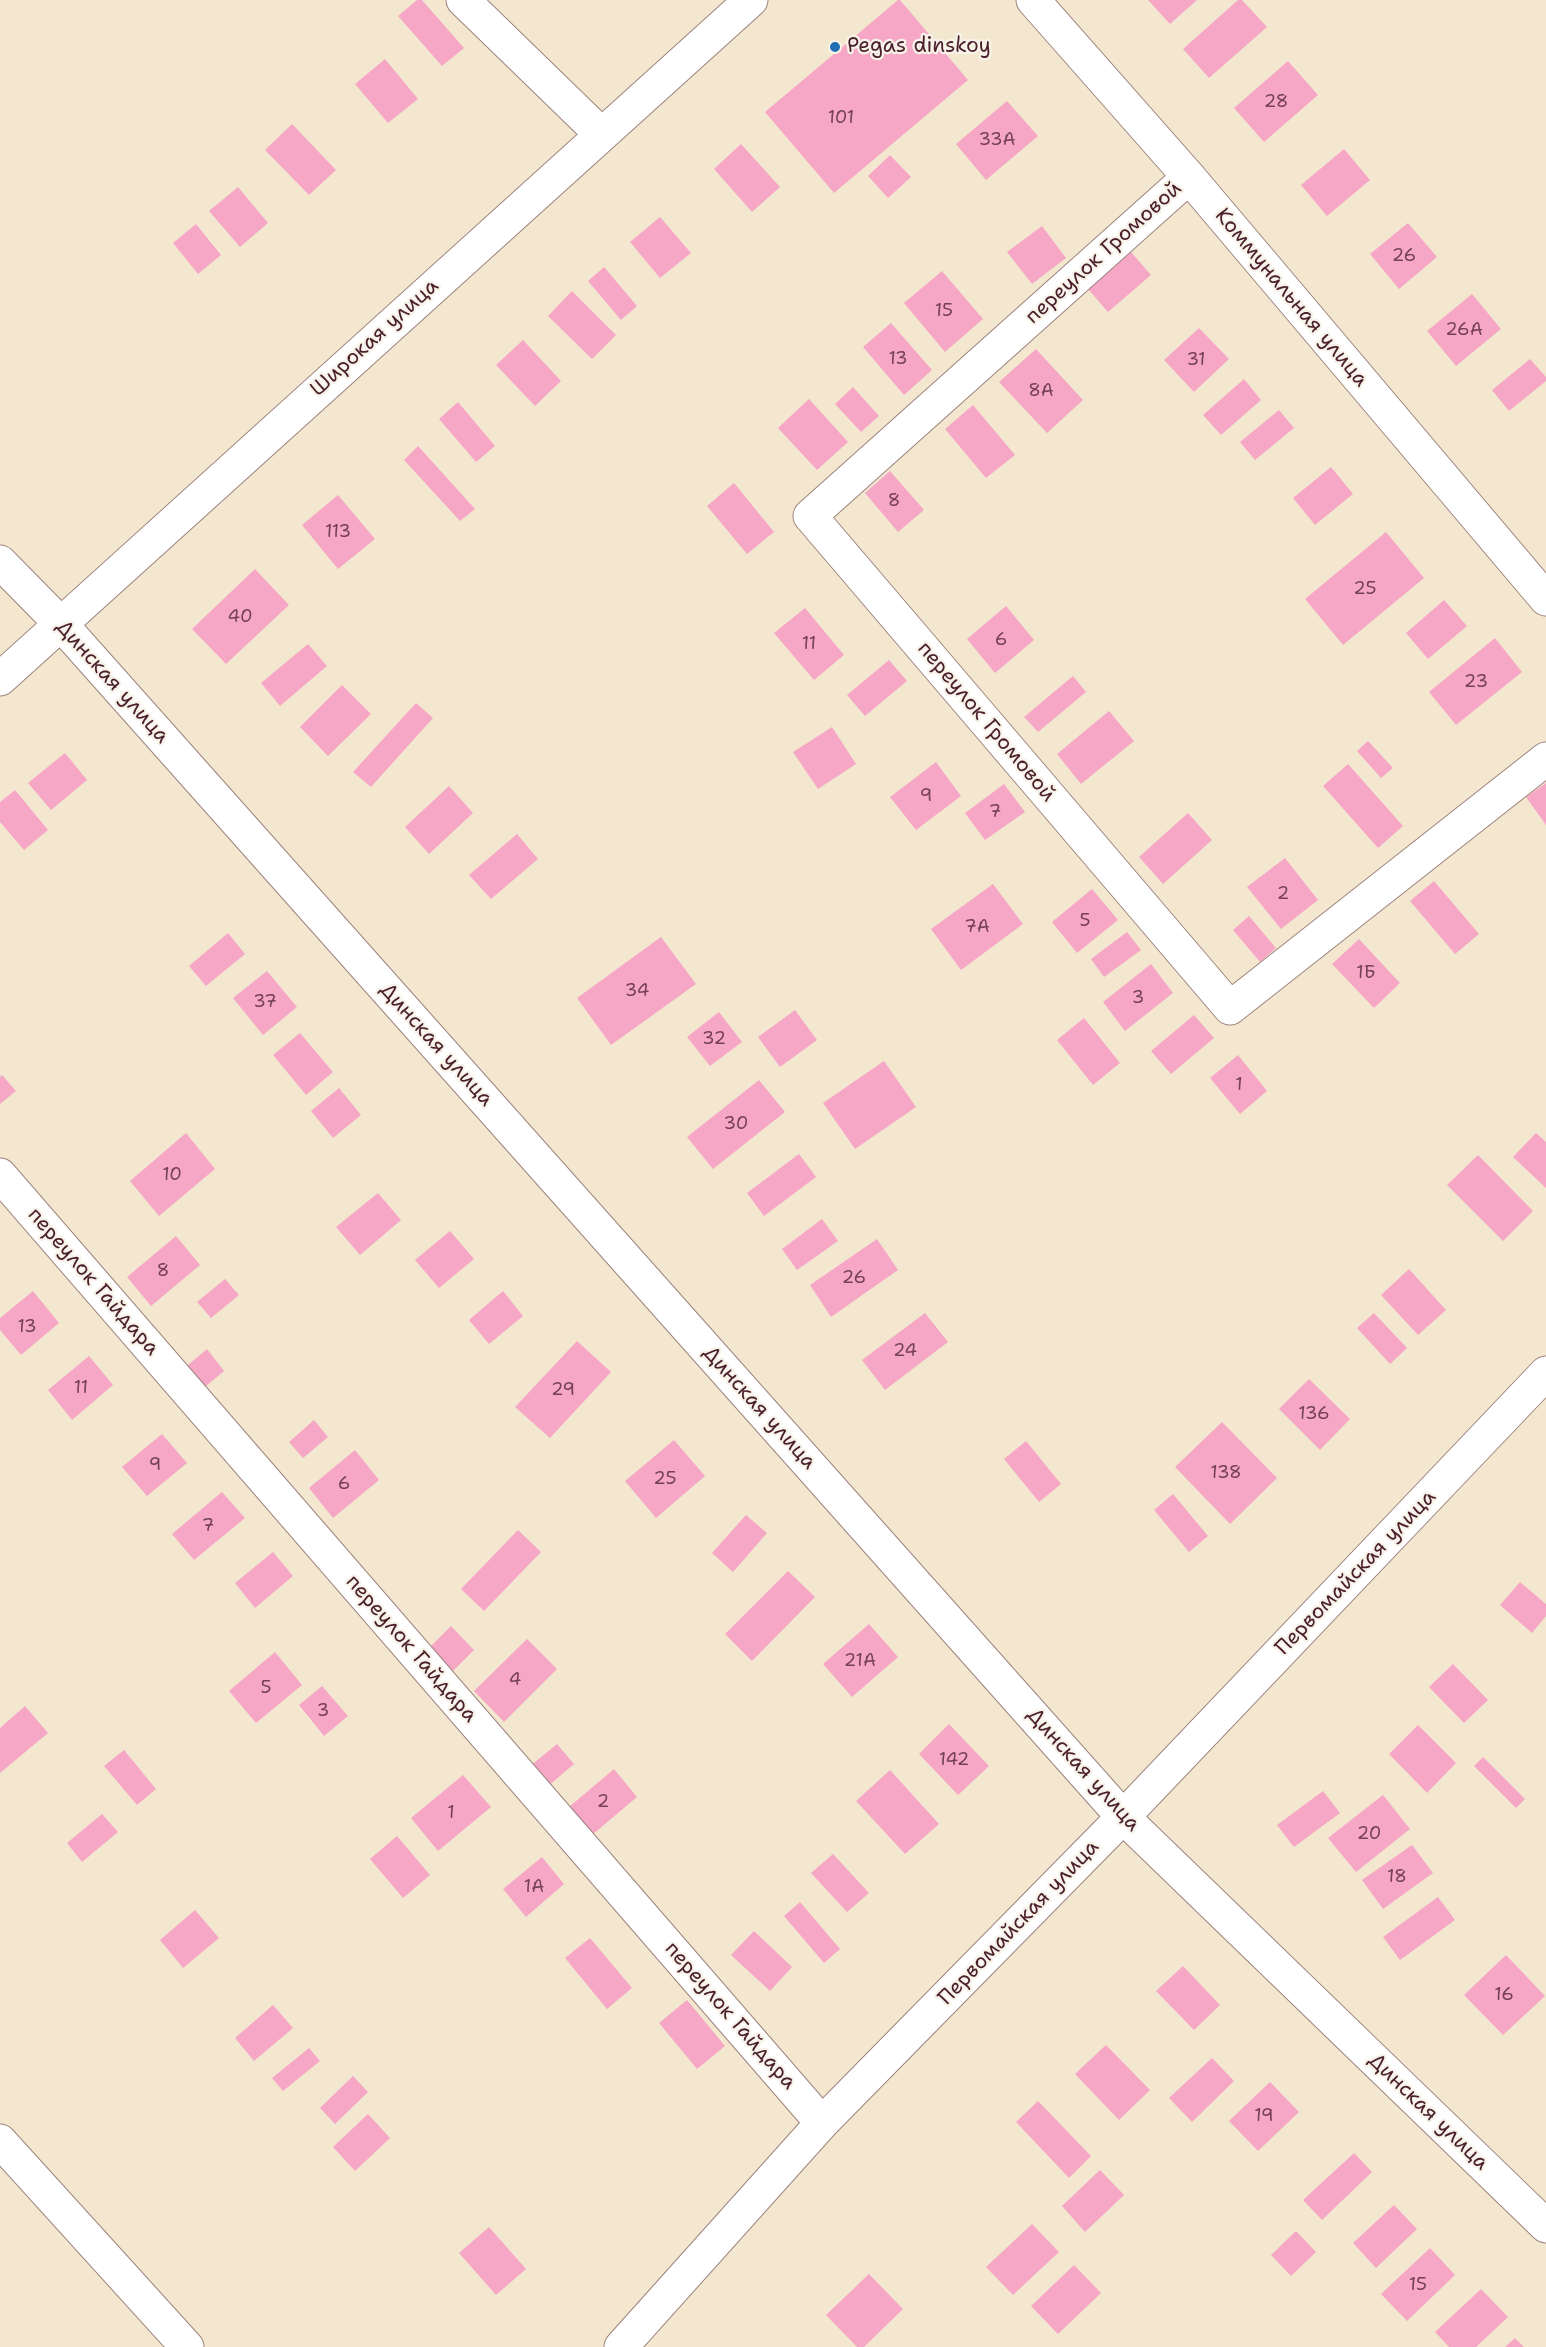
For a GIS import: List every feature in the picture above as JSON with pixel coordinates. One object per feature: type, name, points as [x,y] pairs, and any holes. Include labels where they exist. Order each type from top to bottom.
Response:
[{"type":"street","points":[[463,0],[601,134]]},
{"type":"street","name":"Широкая улица","points":[[0,679],[751,0]]},
{"type":"street","name":"Коммунальная улица","points":[[1033,0],[1189,177],[1546,599]]},
{"type":"street","name":"переулок Громовой","points":[[1189,177],[810,516],[1230,1008],[1546,759]]},
{"type":"street","name":"Динская улица","points":[[0,562],[60,623],[1123,1817],[1546,2226]]},
{"type":"street","name":"переулок Гайдара","points":[[0,1175],[822,2123]]},
{"type":"street","name":"Первомайская улица","points":[[621,2347],[822,2123],[1123,1817],[1546,1373]]},
{"type":"street","points":[[0,2141],[187,2347]]},
{"type":"building","points":[[417,0],[422,0],[464,48],[442,66],[398,16]]},
{"type":"building","points":[[898,0],[968,80],[834,193],[765,112]]},
{"type":"building","points":[[1148,0],[1197,0],[1170,24]]},
{"type":"building","points":[[1238,0],[1242,0],[1267,27],[1209,78],[1183,49]]},
{"type":"building","points":[[385,59],[418,99],[388,123],[355,84]]},
{"type":"building","points":[[1288,61],[1318,95],[1264,142],[1234,108]]},
{"type":"building","points":[[1007,101],[1038,136],[986,180],[956,144]]},
{"type":"building","points":[[292,124],[336,170],[309,195],[265,150]]},
{"type":"building","points":[[741,144],[780,187],[752,212],[714,169]]},
{"type":"building","points":[[1344,149],[1370,180],[1327,216],[1301,185]]},
{"type":"building","points":[[890,155],[911,177],[888,198],[868,176]]},
{"type":"building","points":[[238,187],[268,223],[240,247],[209,211]]},
{"type":"building","points":[[660,217],[691,253],[660,278],[630,242]]},
{"type":"building","points":[[1408,223],[1437,257],[1399,289],[1370,254]]},
{"type":"building","points":[[196,224],[221,255],[198,274],[173,243]]},
{"type":"building","points":[[1042,226],[1066,258],[1032,284],[1007,252]]},
{"type":"building","points":[[1131,252],[1151,275],[1108,312],[1088,289]]},
{"type":"building","points":[[604,267],[637,306],[621,320],[588,281]]},
{"type":"building","points":[[942,271],[983,319],[945,352],[904,303]]},
{"type":"building","points":[[572,291],[616,335],[592,359],[548,316]]},
{"type":"building","points":[[1472,294],[1501,329],[1456,366],[1427,331]]},
{"type":"building","points":[[891,323],[932,370],[904,395],[863,347]]},
{"type":"building","points":[[1199,328],[1229,359],[1194,392],[1164,360]]},
{"type":"building","points":[[523,340],[561,381],[535,406],[496,365]]},
{"type":"building","points":[[1036,349],[1083,400],[1047,433],[999,382]]},
{"type":"building","points":[[1530,359],[1546,377],[1546,381],[1509,411],[1492,390]]},
{"type":"building","points":[[1244,379],[1261,400],[1221,435],[1203,415]]},
{"type":"building","points":[[853,387],[879,416],[861,432],[835,404]]},
{"type":"building","points":[[809,399],[848,442],[817,470],[778,428]]},
{"type":"building","points":[[458,402],[495,446],[476,462],[439,419]]},
{"type":"building","points":[[973,405],[1015,455],[986,478],[945,429]]},
{"type":"building","points":[[1279,410],[1294,428],[1255,460],[1240,442]]},
{"type":"building","points":[[418,446],[475,509],[460,521],[404,460]]},
{"type":"building","points":[[1331,467],[1353,494],[1315,525],[1293,498]]},
{"type":"building","points":[[890,471],[924,510],[898,532],[865,493]]},
{"type":"building","points":[[734,483],[774,532],[747,554],[707,506]]},
{"type":"building","points":[[338,495],[375,539],[338,569],[302,525]]},
{"type":"building","points":[[1386,532],[1424,578],[1343,645],[1305,599]]},
{"type":"building","points":[[255,569],[289,605],[226,664],[192,629]]},
{"type":"building","points":[[1444,600],[1467,626],[1428,659],[1406,633]]},
{"type":"building","points":[[1006,606],[1034,640],[995,673],[967,639]]},
{"type":"building","points":[[805,608],[844,655],[814,680],[774,633]]},
{"type":"building","points":[[1495,638],[1522,672],[1456,725],[1429,692]]},
{"type":"building","points":[[308,644],[327,666],[280,706],[261,683]]},
{"type":"building","points":[[889,660],[907,681],[865,716],[847,695]]},
{"type":"building","points":[[1073,676],[1086,692],[1038,732],[1024,717]]},
{"type":"building","points":[[342,685],[371,714],[328,756],[300,727]]},
{"type":"building","points":[[416,703],[433,718],[371,787],[353,772]]},
{"type":"building","points":[[1109,711],[1134,741],[1081,784],[1057,754]]},
{"type":"building","points":[[832,727],[856,764],[818,789],[793,752]]},
{"type":"building","points":[[1368,741],[1393,768],[1381,778],[1357,751]]},
{"type":"building","points":[[65,753],[87,780],[51,810],[28,783]]},
{"type":"building","points":[[936,762],[961,796],[916,830],[890,797]]},
{"type":"building","points":[[1348,764],[1403,826],[1378,848],[1323,786]]},
{"type":"building","points":[[1546,783],[1546,825],[1526,797]]},
{"type":"building","points":[[1004,784],[1025,812],[985,840],[965,813]]},
{"type":"building","points":[[449,786],[473,813],[429,854],[405,827]]},
{"type":"building","points":[[15,790],[48,830],[24,850],[0,822],[0,802]]},
{"type":"building","points":[[1188,813],[1212,840],[1163,884],[1139,857]]},
{"type":"building","points":[[517,834],[538,859],[491,899],[469,875]]},
{"type":"building","points":[[1285,858],[1318,900],[1281,929],[1247,887]]},
{"type":"building","points":[[1434,881],[1479,934],[1455,954],[1410,901]]},
{"type":"building","points":[[993,884],[1023,924],[961,970],[931,929]]},
{"type":"building","points":[[1092,889],[1118,920],[1077,953],[1052,922]]},
{"type":"building","points":[[1249,916],[1276,948],[1260,962],[1233,930]]},
{"type":"building","points":[[1127,932],[1141,950],[1104,977],[1091,959]]},
{"type":"building","points":[[228,933],[245,954],[206,986],[189,966]]},
{"type":"building","points":[[661,937],[696,984],[611,1045],[577,998]]},
{"type":"building","points":[[1359,939],[1400,983],[1374,1008],[1332,964]]},
{"type":"building","points":[[1151,964],[1173,993],[1125,1031],[1103,1002]]},
{"type":"building","points":[[267,971],[297,1007],[263,1035],[233,998]]},
{"type":"building","points":[[795,1010],[817,1040],[780,1067],[758,1037]]},
{"type":"building","points":[[719,1012],[742,1042],[710,1066],[687,1037]]},
{"type":"building","points":[[1194,1015],[1214,1038],[1171,1074],[1151,1051]]},
{"type":"building","points":[[1084,1018],[1120,1063],[1093,1085],[1057,1040]]},
{"type":"building","points":[[300,1033],[333,1072],[306,1095],[273,1055]]},
{"type":"building","points":[[1238,1055],[1267,1091],[1240,1114],[1210,1078]]},
{"type":"building","points":[[884,1061],[916,1107],[855,1149],[823,1103]]},
{"type":"building","points":[[2,1075],[16,1091],[0,1104],[0,1077]]},
{"type":"building","points":[[759,1080],[785,1112],[713,1169],[687,1137]]},
{"type":"building","points":[[339,1088],[361,1115],[333,1138],[311,1111]]},
{"type":"building","points":[[186,1133],[215,1169],[159,1216],[130,1181]]},
{"type":"building","points":[[1536,1133],[1546,1142],[1546,1188],[1513,1157]]},
{"type":"building","points":[[799,1154],[816,1177],[764,1216],[747,1193]]},
{"type":"building","points":[[1478,1155],[1533,1211],[1503,1241],[1447,1185]]},
{"type":"building","points":[[378,1193],[401,1220],[360,1255],[336,1227]]},
{"type":"building","points":[[822,1219],[838,1241],[797,1270],[782,1249]]},
{"type":"building","points":[[450,1231],[474,1259],[439,1288],[415,1260]]},
{"type":"building","points":[[176,1236],[200,1265],[151,1306],[127,1277]]},
{"type":"building","points":[[877,1239],[898,1270],[831,1317],[810,1285]]},
{"type":"building","points":[[1409,1269],[1446,1310],[1418,1335],[1381,1295]]},
{"type":"building","points":[[225,1279],[239,1295],[211,1318],[197,1302]]},
{"type":"building","points":[[33,1291],[59,1323],[21,1355],[0,1330],[0,1318]]},
{"type":"building","points":[[503,1291],[523,1316],[489,1344],[469,1320]]},
{"type":"building","points":[[925,1313],[948,1342],[885,1390],[862,1360]]},
{"type":"building","points":[[1374,1313],[1407,1348],[1390,1364],[1357,1328]]},
{"type":"building","points":[[577,1341],[611,1372],[550,1438],[515,1407]]},
{"type":"building","points":[[207,1349],[224,1371],[199,1392],[181,1371]]},
{"type":"building","points":[[89,1356],[113,1385],[72,1420],[48,1390]]},
{"type":"building","points":[[1309,1379],[1350,1419],[1320,1450],[1279,1409]]},
{"type":"building","points":[[314,1420],[328,1437],[303,1458],[289,1442]]},
{"type":"building","points":[[1222,1422],[1277,1478],[1230,1524],[1175,1467]]},
{"type":"building","points":[[162,1434],[187,1463],[147,1496],[122,1467]]},
{"type":"building","points":[[674,1440],[705,1476],[656,1518],[625,1481]]},
{"type":"building","points":[[1026,1441],[1061,1484],[1039,1502],[1004,1459]]},
{"type":"building","points":[[355,1450],[379,1480],[333,1518],[309,1488]]},
{"type":"building","points":[[222,1492],[245,1518],[194,1560],[172,1534]]},
{"type":"building","points":[[1173,1494],[1208,1536],[1189,1552],[1154,1510]]},
{"type":"building","points":[[746,1515],[767,1533],[733,1572],[712,1553]]},
{"type":"building","points":[[518,1530],[541,1552],[484,1611],[461,1589]]},
{"type":"building","points":[[273,1552],[293,1576],[255,1608],[235,1583]]},
{"type":"building","points":[[788,1571],[815,1597],[752,1661],[725,1634]]},
{"type":"building","points":[[1520,1582],[1546,1604],[1546,1616],[1532,1633],[1500,1605]]},
{"type":"building","points":[[869,1624],[898,1657],[852,1697],[823,1664]]},
{"type":"building","points":[[451,1626],[474,1650],[453,1671],[430,1647]]},
{"type":"building","points":[[527,1639],[557,1669],[504,1722],[474,1691]]},
{"type":"building","points":[[275,1652],[302,1685],[256,1723],[229,1691]]},
{"type":"building","points":[[1453,1664],[1488,1700],[1464,1723],[1429,1687]]},
{"type":"building","points":[[322,1686],[348,1716],[324,1736],[299,1705]]},
{"type":"building","points":[[25,1706],[48,1733],[0,1773],[0,1728]]},
{"type":"building","points":[[949,1724],[989,1766],[958,1795],[919,1754]]},
{"type":"building","points":[[1418,1725],[1456,1763],[1427,1793],[1389,1754]]},
{"type":"building","points":[[557,1744],[574,1764],[547,1787],[530,1766]]},
{"type":"building","points":[[124,1750],[156,1789],[137,1805],[104,1766]]},
{"type":"building","points":[[1483,1757],[1525,1799],[1516,1808],[1474,1766]]},
{"type":"building","points":[[614,1769],[637,1797],[592,1835],[569,1807]]},
{"type":"building","points":[[890,1770],[939,1824],[905,1854],[856,1801]]},
{"type":"building","points":[[463,1775],[491,1807],[438,1851],[411,1818]]},
{"type":"building","points":[[1323,1791],[1340,1813],[1294,1847],[1277,1825]]},
{"type":"building","points":[[1383,1795],[1410,1829],[1356,1872],[1328,1838]]},
{"type":"building","points":[[102,1814],[118,1832],[82,1862],[67,1843]]},
{"type":"building","points":[[397,1836],[430,1875],[403,1898],[370,1859]]},
{"type":"building","points":[[1412,1845],[1433,1873],[1383,1909],[1362,1880]]},
{"type":"building","points":[[833,1854],[869,1893],[847,1912],[811,1873]]},
{"type":"building","points":[[542,1857],[564,1884],[526,1917],[503,1889]]},
{"type":"building","points":[[1438,1897],[1455,1920],[1400,1960],[1383,1937]]},
{"type":"building","points":[[800,1902],[840,1949],[824,1963],[784,1916]]},
{"type":"building","points":[[195,1910],[219,1938],[183,1968],[160,1940]]},
{"type":"building","points":[[754,1931],[792,1967],[770,1991],[731,1955]]},
{"type":"building","points":[[590,1938],[632,1988],[607,2009],[565,1958]]},
{"type":"building","points":[[1506,1955],[1545,1996],[1503,2035],[1464,1995]]},
{"type":"building","points":[[1183,1966],[1220,2005],[1194,2030],[1156,1991]]},
{"type":"building","points":[[687,2000],[725,2046],[697,2069],[659,2023]]},
{"type":"building","points":[[273,2005],[293,2028],[254,2061],[235,2038]]},
{"type":"building","points":[[1106,2045],[1150,2090],[1119,2120],[1075,2074]]},
{"type":"building","points":[[309,2048],[320,2061],[283,2091],[272,2078]]},
{"type":"building","points":[[1212,2058],[1234,2081],[1192,2122],[1169,2098]]},
{"type":"building","points":[[353,2076],[368,2092],[335,2124],[320,2108]]},
{"type":"building","points":[[1270,2082],[1299,2112],[1258,2151],[1229,2121]]},
{"type":"building","points":[[1038,2101],[1091,2156],[1069,2178],[1016,2122]]},
{"type":"building","points":[[368,2114],[390,2138],[355,2171],[333,2147]]},
{"type":"building","points":[[1354,2153],[1372,2172],[1322,2220],[1303,2200]]},
{"type":"building","points":[[1100,2170],[1124,2195],[1085,2232],[1062,2206]]},
{"type":"building","points":[[1394,2205],[1417,2229],[1376,2268],[1353,2243]]},
{"type":"building","points":[[1032,2224],[1059,2252],[1013,2295],[986,2267]]},
{"type":"building","points":[[489,2227],[526,2269],[496,2295],[459,2253]]},
{"type":"building","points":[[1296,2231],[1316,2252],[1291,2276],[1271,2255]]},
{"type":"building","points":[[1430,2248],[1455,2275],[1407,2321],[1381,2294]]},
{"type":"building","points":[[1074,2265],[1101,2293],[1058,2334],[1031,2306]]},
{"type":"building","points":[[869,2274],[903,2309],[864,2347],[857,2347],[826,2315]]},
{"type":"building","points":[[1481,2289],[1508,2317],[1476,2347],[1449,2347],[1435,2332]]},
{"type":"building","points":[[1515,2338],[1524,2347],[1505,2347]]},
{"type":"place","name":"Pegas dinskoy","points":[[835,47]]}]
